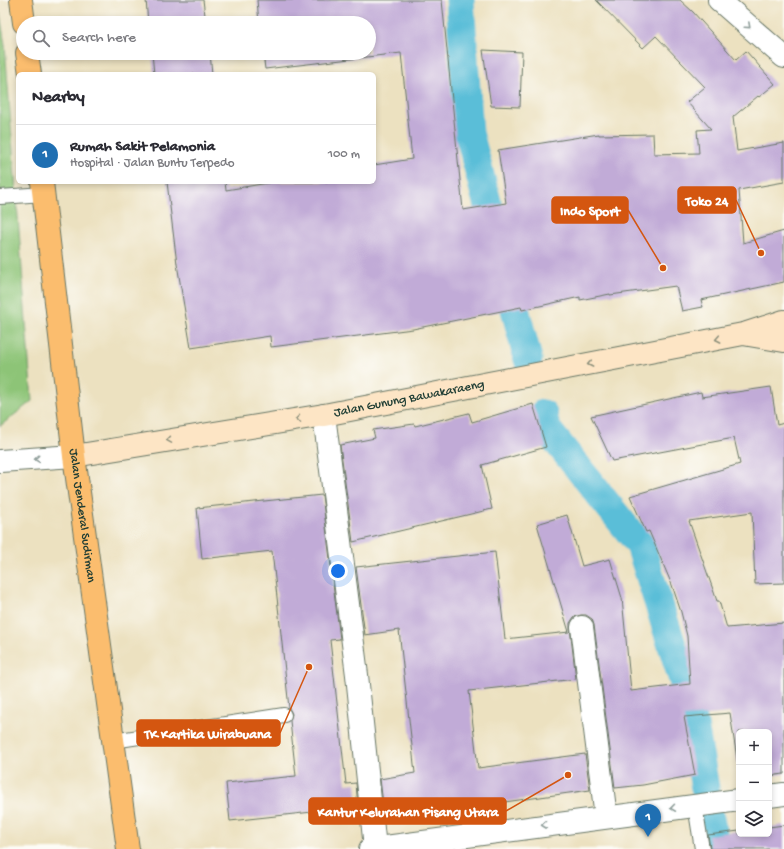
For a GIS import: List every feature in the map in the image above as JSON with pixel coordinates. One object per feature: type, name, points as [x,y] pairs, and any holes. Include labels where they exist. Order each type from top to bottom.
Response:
[{"type":"main road","points":[[21,0],[23,16]]},
{"type":"main road","points":[[28,60],[30,72]]},
{"type":"main road","name":"Jalan Jenderal Sudirman","points":[[43,188],[74,456],[128,849]]},
{"type":"main road","name":"Jalan Gunung Bawakaraeng","points":[[74,456],[324,415],[743,334],[784,321]]},
{"type":"main road","name":"Jalan Gunung Bawakaraeng","points":[[743,334],[784,340]]},
{"type":"street","points":[[719,0],[784,57]]},
{"type":"street","points":[[324,415],[357,675],[373,849],[736,800]]},
{"type":"street","points":[[0,461],[74,456]]},
{"type":"street","points":[[582,627],[606,817]]},
{"type":"street","points":[[772,796],[784,794]]},
{"type":"lane","points":[[0,197],[43,188]]},
{"type":"lane","points":[[113,741],[284,715]]},
{"type":"lane","points":[[695,805],[702,849]]},
{"type":"green space","points":[[0,13],[5,46],[32,401],[0,426]]},
{"type":"building","points":[[146,0],[203,0],[205,16],[147,16]]},
{"type":"building","points":[[257,0],[442,0],[463,210],[506,203],[498,150],[599,134],[653,134],[654,154],[699,153],[697,130],[711,129],[687,102],[705,87],[656,36],[643,48],[596,0],[680,0],[693,12],[736,60],[746,51],[775,84],[733,117],[737,151],[784,143],[784,182],[739,190],[743,243],[784,231],[784,282],[701,300],[703,307],[682,311],[676,286],[610,294],[580,300],[580,297],[522,310],[521,307],[413,329],[271,347],[270,336],[191,348],[177,264],[167,184],[225,184],[226,190],[262,184],[376,184],[376,165],[412,159],[401,53],[376,56],[376,16],[258,16]]},
{"type":"building","points":[[483,50],[522,52],[520,107],[491,106]]},
{"type":"building","points":[[153,60],[211,60],[212,72],[154,72]]},
{"type":"building","points":[[264,60],[342,60],[265,69]]},
{"type":"building","points":[[771,387],[777,425],[784,423],[784,583],[755,584],[752,512],[689,521],[717,601],[719,601],[727,628],[784,623],[784,774],[772,776],[772,729],[736,729],[736,752],[730,713],[684,717],[695,775],[643,785],[615,788],[594,625],[592,619],[586,615],[581,615],[574,617],[570,623],[576,679],[469,691],[478,768],[585,754],[590,790],[462,808],[461,804],[386,817],[380,779],[415,773],[399,630],[365,635],[356,567],[495,552],[505,639],[569,632],[537,524],[567,515],[582,566],[610,559],[622,598],[631,691],[690,684],[687,636],[681,612],[672,585],[649,531],[646,532],[630,496],[740,464],[734,438],[612,461],[591,416],[701,392],[702,397]]},
{"type":"building","points":[[533,404],[546,447],[482,465],[492,509],[353,542],[340,445],[375,438],[373,430],[414,424],[415,426],[469,413],[472,422]]},
{"type":"building","points":[[322,495],[340,639],[330,640],[346,784],[356,783],[358,807],[230,821],[226,783],[296,776],[290,721],[292,714],[289,708],[272,551],[202,559],[197,508]]},
{"type":"building","points":[[784,825],[784,849],[710,849],[708,835],[736,831],[736,837],[772,837],[772,827]]},
{"type":"waterway","points":[[460,0],[469,133],[528,359]]},
{"type":"waterway","points":[[543,414],[546,428],[640,545],[690,702],[705,788]]},
{"type":"waterway","points":[[710,819],[716,849]]},
{"type":"place","name":"Toko 24","points":[[761,253]]},
{"type":"place","name":"Indo Sport","points":[[663,268]]},
{"type":"place","name":"TK Kartika Wirabuana","points":[[309,667]]},
{"type":"place","name":"Kantur Kelurahan Pisang Utara","points":[[568,775]]},
{"type":"place","name":"Rumah Sakit Pelamonia","points":[[648,837]]}]
